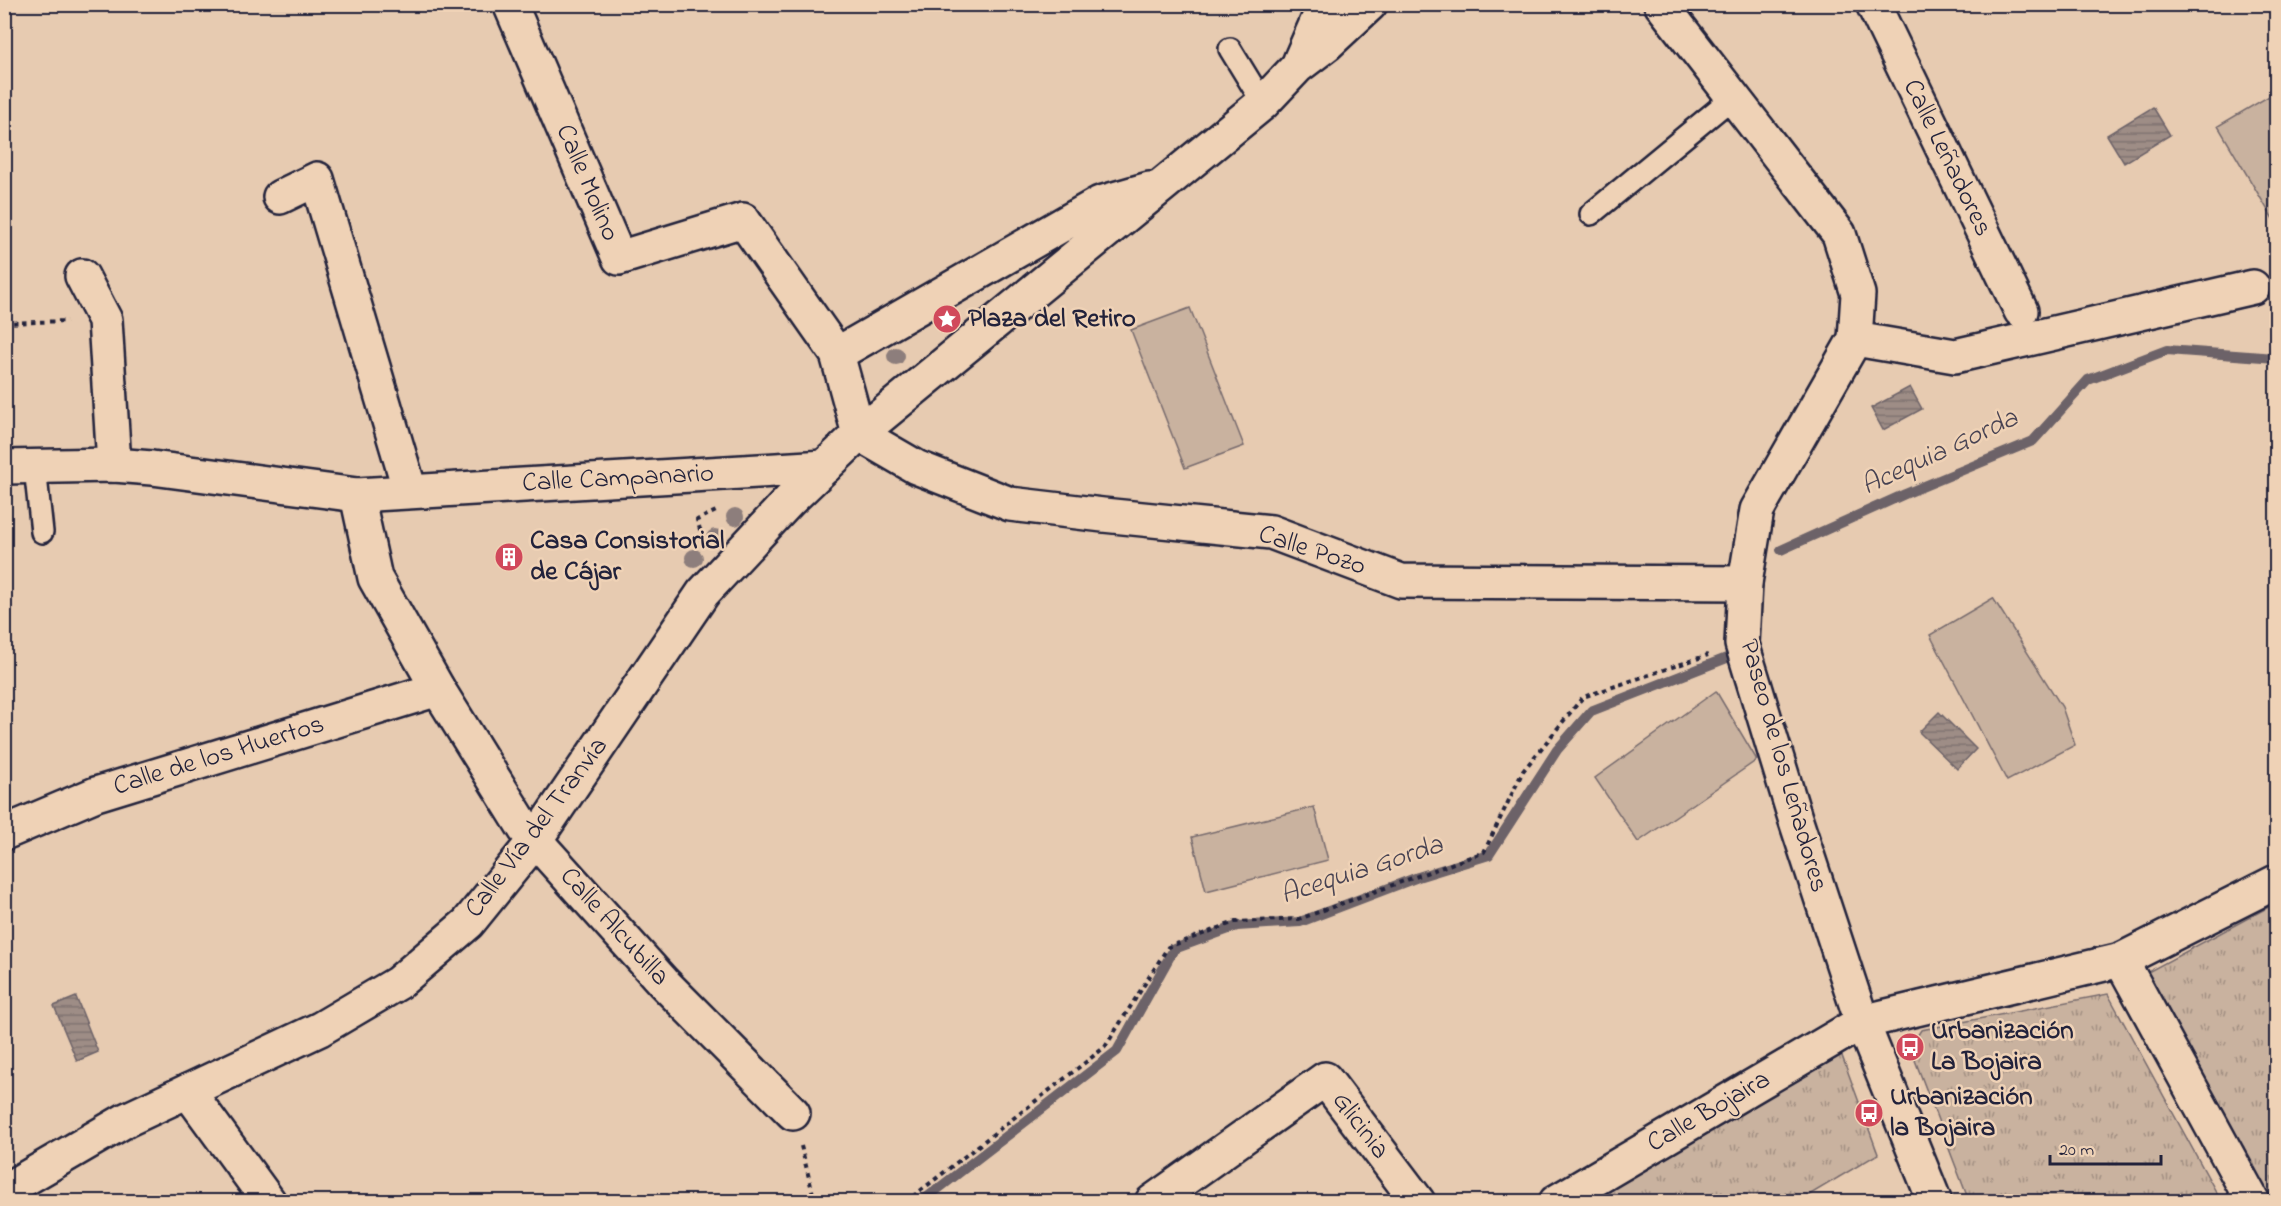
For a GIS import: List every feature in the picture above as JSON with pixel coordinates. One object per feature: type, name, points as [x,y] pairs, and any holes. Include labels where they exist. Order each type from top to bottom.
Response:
[{"type":"street","name":"Calle Molino","points":[[510,4],[619,258],[743,220],[837,354]]},
{"type":"street","points":[[1298,66],[1326,4]]},
{"type":"street","points":[[1163,185],[1100,203],[837,354],[859,434],[1263,104],[1298,66],[1327,44],[1370,4]]},
{"type":"street","name":"Paseo de los Leñadores","points":[[1661,4],[1839,234],[1858,294],[1855,339],[1757,510],[1745,583],[1742,644],[1795,818],[1862,1022],[1935,1202]]},
{"type":"street","name":"Calle Leñadores","points":[[1873,4],[2021,311]]},
{"type":"street","points":[[280,196],[317,179],[410,491]]},
{"type":"street","points":[[82,276],[105,320],[114,465]]},
{"type":"street","points":[[1855,339],[1955,356],[2253,287]]},
{"type":"street","name":"Calle Vía del Tranvía","points":[[4,1191],[126,1120],[320,1029],[398,983],[468,923],[536,839],[703,593],[789,501],[859,434]]},
{"type":"street","name":"Calle Pozo","points":[[859,434],[916,467],[1010,504],[1103,516],[1271,531],[1401,581],[1745,583]]},
{"type":"street","name":"Calle Campanario","points":[[20,467],[114,465],[357,495],[825,467]]},
{"type":"street","name":"Calle Alcubilla","points":[[357,495],[375,578],[438,689],[525,829],[663,982],[793,1113]]},
{"type":"street","name":"Calle de los Huertos","points":[[4,833],[96,794],[438,689]]},
{"type":"street","name":"Calle Bojaira","points":[[1556,1202],[1862,1022],[2121,960],[2277,882]]},
{"type":"street","points":[[2121,960],[2253,1202]]},
{"type":"street","name":"Glicinia","points":[[1152,1202],[1325,1079],[1418,1202]]},
{"type":"street","points":[[188,1091],[269,1202]]},
{"type":"lane","points":[[1230,49],[1263,104]]},
{"type":"lane","points":[[1591,214],[1732,97]]},
{"type":"lane","points":[[20,467],[42,532]]},
{"type":"path","points":[[4,324],[105,320]]},
{"type":"path","points":[[906,1202],[1105,1047],[1168,947],[1235,922],[1299,919],[1484,852],[1523,771],[1583,697],[1742,644]]},
{"type":"path","points":[[793,1113],[815,1202]]},
{"type":"green space","points":[[2276,92],[2276,224],[2218,126]]},
{"type":"green space","points":[[1190,308],[1244,446],[1185,468],[1131,330]]},
{"type":"green space","points":[[1993,598],[2062,707],[2075,745],[2007,781],[1930,635]]},
{"type":"green space","points":[[1716,691],[1757,760],[1638,842],[1595,778]]},
{"type":"green space","points":[[1314,807],[1328,860],[1206,891],[1192,837]]},
{"type":"green space","points":[[2276,903],[2276,1201],[2272,1201],[2146,973]]},
{"type":"green space","points":[[2108,994],[2221,1201],[1969,1201],[1910,1047],[1921,1030]]},
{"type":"green space","points":[[1838,1045],[1878,1154],[1799,1201],[1600,1201],[1592,1191]]},
{"type":"shaded area","points":[[2153,107],[2170,135],[2124,163],[2107,135]]},
{"type":"shaded area","points":[[1910,387],[1922,409],[1883,430],[1871,408]]},
{"type":"shaded area","points":[[1939,712],[1976,749],[1957,769],[1919,732]]},
{"type":"shaded area","points":[[76,997],[98,1052],[77,1061],[54,1006]]},
{"type":"waterway","name":"Acequia Gorda","points":[[1781,550],[1905,494],[2033,441],[2088,380],[2167,350],[2276,358]]},
{"type":"waterway","name":"Acequia Gorda","points":[[921,1202],[1117,1051],[1174,949],[1237,926],[1300,922],[1418,877],[1489,855],[1557,750],[1591,711],[1737,654]]},
{"type":"place","name":"Plaza del Retiro","points":[[947,319]]},
{"type":"place","name":"Casa Consistorial de Cájar","points":[[509,557]]},
{"type":"place","name":"Urbanización La Bojaira","points":[[1910,1047]]},
{"type":"place","name":"Urbanización la Bojaira","points":[[1869,1113]]}]
